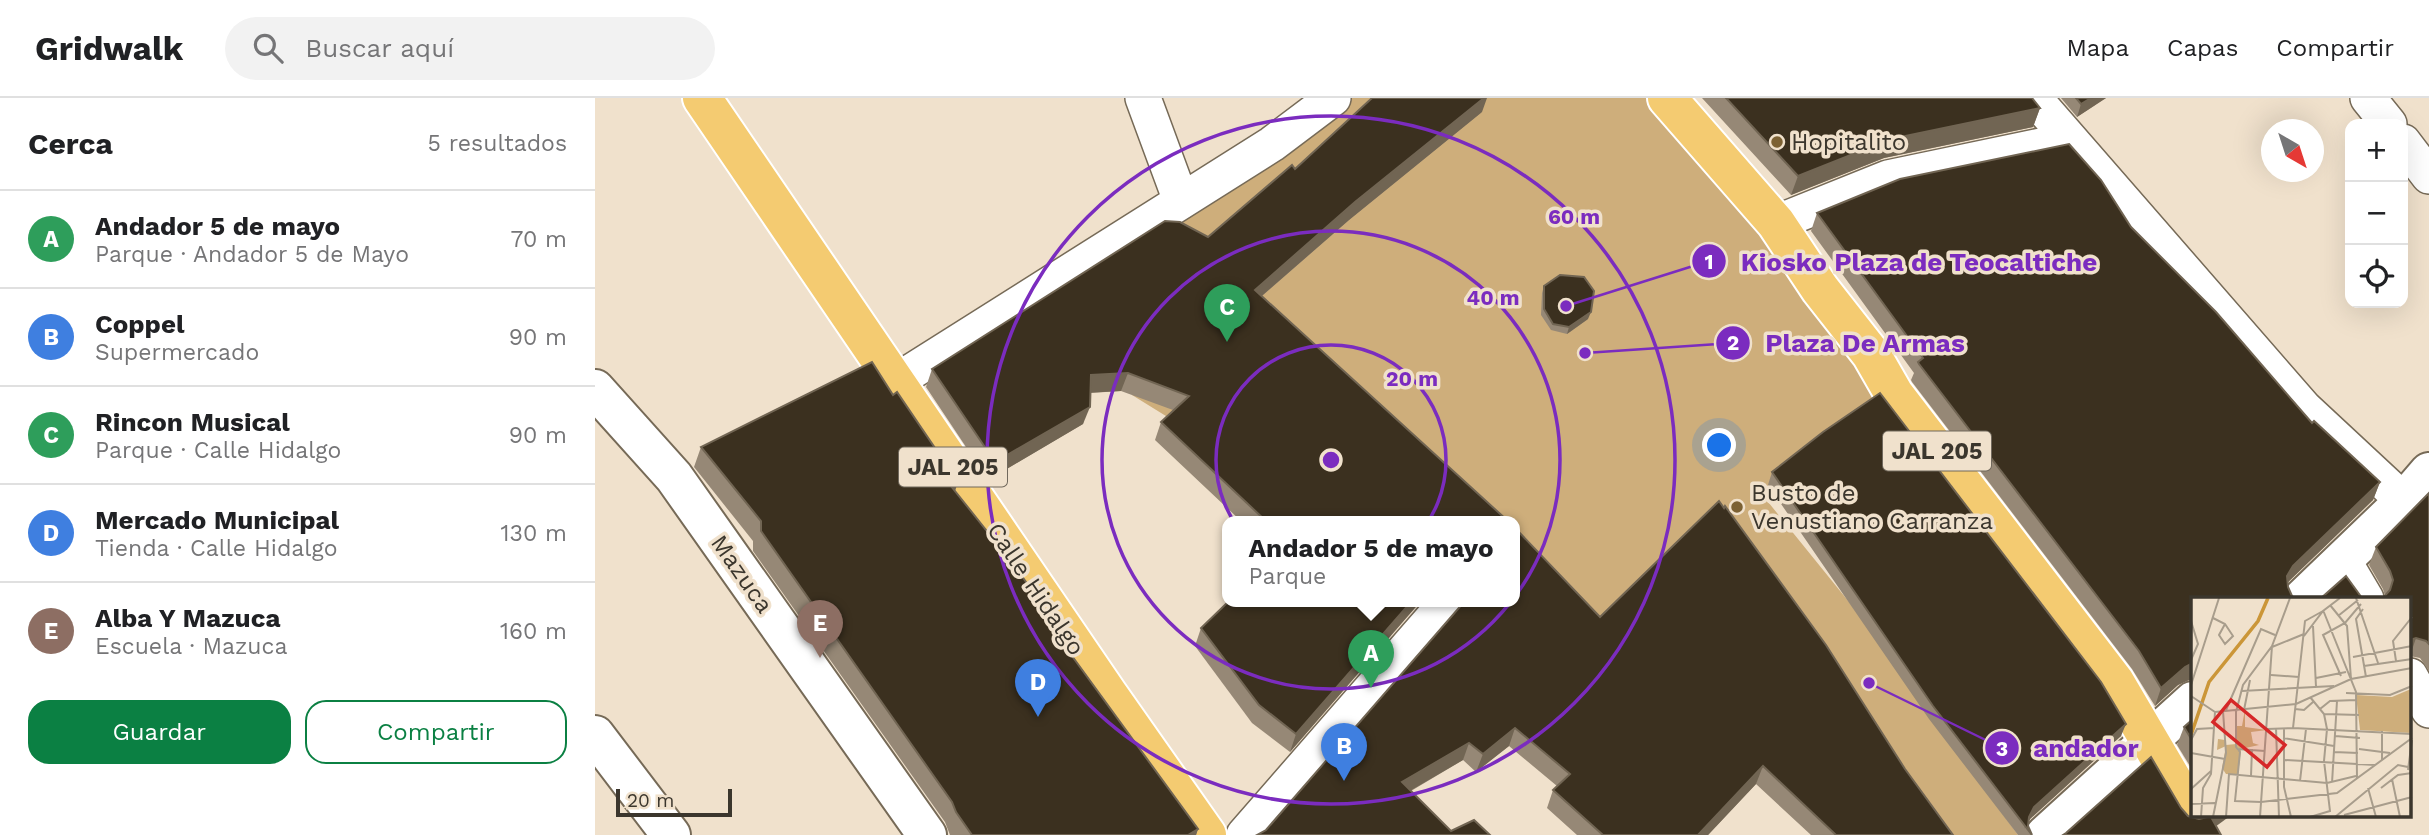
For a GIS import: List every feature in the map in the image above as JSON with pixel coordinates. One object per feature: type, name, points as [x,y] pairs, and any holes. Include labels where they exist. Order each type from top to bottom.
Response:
[{"type":"main road","name":"Calle Hidalgo","points":[[702,98],[1207,835]]},
{"type":"main road","name":"JAL 205","points":[[1667,98],[1776,223],[1820,289],[1871,354],[1894,394],[2115,682],[2191,812]]},
{"type":"main road","name":"Mazuca","points":[[595,389],[674,477],[927,835]]},
{"type":"main road","points":[[2304,597],[2404,501],[2429,472]]},
{"type":"main road","points":[[2045,835],[2191,703]]},
{"type":"main road","points":[[595,735],[671,835]]},
{"type":"main road","name":"JAL 205","points":[[2195,818],[2204,835]]},
{"type":"street","points":[[1143,98],[1181,201]]},
{"type":"street","points":[[895,382],[1272,144],[1333,98]]},
{"type":"street","points":[[2034,98],[2304,408],[2404,501]]},
{"type":"street","points":[[2368,98],[2385,119]]},
{"type":"street","points":[[1776,223],[1888,178],[2070,140]]},
{"type":"street","points":[[2408,149],[2429,176]]},
{"type":"street","points":[[2343,559],[2365,597]]},
{"type":"street","points":[[1244,835],[1443,607]]},
{"type":"street","points":[[2411,678],[2429,710]]},
{"type":"shaded area","points":[[1332,98],[1667,98],[1894,394],[1760,492],[1849,602],[2018,835],[1935,835],[1594,634],[1520,559],[1520,516],[1466,516],[1174,421],[1132,395],[1249,299],[1157,216]]},
{"type":"building","points":[[1372,98],[1484,98],[1355,202],[1255,290],[1502,516],[1261,516],[1161,422],[1189,396],[1128,373],[1091,375],[1090,407],[995,462],[932,369],[1165,221],[1180,222],[1208,237],[1292,165],[1295,169]]},
{"type":"building","points":[[1726,98],[2032,98],[2040,108],[1891,139],[1798,176]]},
{"type":"building","points":[[2076,98],[2091,98],[2081,104]]},
{"type":"building","points":[[2069,144],[2101,180],[2131,227],[2216,312],[2312,423],[2314,421],[2380,482],[2293,566],[2287,576],[2288,587],[2294,597],[2191,597],[2191,664],[2161,688],[2139,651],[1919,364],[1923,358],[1817,213],[1900,179]]},
{"type":"building","points":[[1560,275],[1584,277],[1594,291],[1591,312],[1569,327],[1553,324],[1544,309],[1544,286]]},
{"type":"building","points":[[872,362],[893,395],[897,392],[958,482],[951,486],[1017,569],[1060,631],[1056,634],[1198,829],[1188,835],[972,835],[952,802],[761,531],[761,521],[701,447]]},
{"type":"building","points":[[1880,393],[2101,682],[2126,724],[2034,807],[2028,826],[2032,835],[1933,706],[1772,472],[1823,432]]},
{"type":"building","points":[[2429,493],[2429,644],[2416,638],[2411,640],[2411,597],[2384,597],[2393,580],[2376,547]]},
{"type":"building","points":[[1719,501],[1826,645],[1905,769],[1953,835],[1836,835],[1763,766],[1698,835],[1603,835],[1553,790],[1570,774],[1515,728],[1483,754],[1469,743],[1402,782],[1451,831],[1474,820],[1490,835],[1257,835],[1266,830],[1460,607],[1520,607],[1520,533],[1600,617]]},
{"type":"building","points":[[2346,576],[2361,597],[2322,597]]},
{"type":"building","points":[[1223,607],[1407,607],[1296,734],[1259,705],[1201,628]]},
{"type":"building","points":[[2191,721],[2191,739],[2184,727]]},
{"type":"building","points":[[2151,757],[2188,816],[2212,818],[2221,835],[2063,835]]},
{"type":"place","name":"Hopitalito","points":[[1777,142]]},
{"type":"place","name":"Kiosko Plaza de Teocaltiche","points":[[1566,306]]},
{"type":"place","name":"Rincon Musical","points":[[1227,342]]},
{"type":"place","name":"Plaza De Armas","points":[[1585,353]]},
{"type":"place","name":"Busto de Venustiano Carranza","points":[[1737,507]]},
{"type":"place","name":"Alba Y Mazuca","points":[[820,658]]},
{"type":"place","name":"andador","points":[[1869,683]]},
{"type":"place","name":"Andador 5 de mayo","points":[[1371,688]]},
{"type":"place","name":"Mercado Municipal","points":[[1038,717]]},
{"type":"place","name":"Coppel","points":[[1344,781]]}]
